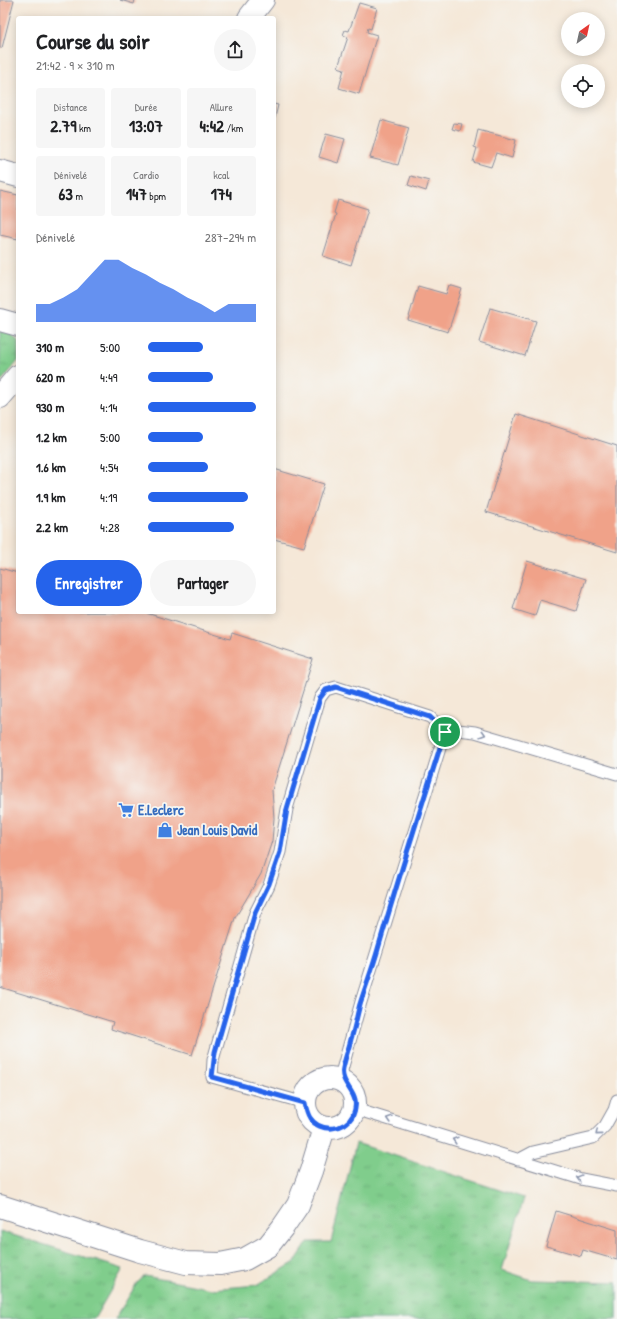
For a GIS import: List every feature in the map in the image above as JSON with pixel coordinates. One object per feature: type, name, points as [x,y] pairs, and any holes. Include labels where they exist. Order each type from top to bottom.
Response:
[{"type":"street","points":[[251,16],[263,0]]},
{"type":"street","points":[[0,171],[16,175]]},
{"type":"street","points":[[0,320],[16,324]]},
{"type":"street","points":[[0,397],[16,378]]},
{"type":"street","points":[[337,1079],[344,1082],[350,1087],[355,1101],[355,1109],[349,1119],[340,1127],[324,1128],[310,1119],[305,1103],[306,1096],[315,1083],[322,1080],[337,1079]]},
{"type":"street","points":[[0,1206],[140,1251],[186,1263],[220,1264],[245,1259],[268,1246],[284,1227],[298,1205],[311,1171],[324,1128]]},
{"type":"lane","points":[[305,1103],[212,1077],[215,1052],[255,913],[269,884],[280,852],[287,809],[320,698],[326,690],[336,687],[430,717],[445,732]]},
{"type":"lane","points":[[445,732],[458,730],[476,732],[617,774]]},
{"type":"lane","points":[[344,1082],[342,1070],[361,1002],[445,732]]},
{"type":"lane","points":[[518,1160],[533,1152],[593,1138],[605,1126],[614,1110],[617,1100]]},
{"type":"lane","points":[[355,1109],[581,1179],[617,1186]]},
{"type":"green space","points":[[0,331],[11,334],[16,339],[16,363],[0,383]]},
{"type":"green space","points":[[356,1143],[524,1198],[502,1270],[532,1280],[617,1282],[617,1319],[115,1319],[137,1283],[145,1276],[212,1289],[257,1285],[295,1262],[308,1242],[331,1242]]},
{"type":"green space","points":[[0,1231],[123,1269],[94,1319],[0,1319]]},
{"type":"building","points":[[0,0],[14,0],[2,48],[0,48]]},
{"type":"building","points":[[120,0],[135,0],[134,4]]},
{"type":"building","points":[[359,3],[377,8],[371,29],[368,28],[367,32],[377,35],[359,94],[339,88],[344,69],[338,67],[348,37],[343,35],[345,30],[349,31]]},
{"type":"building","points":[[381,120],[409,128],[398,165],[370,158]]},
{"type":"building","points":[[454,123],[462,124],[460,131],[452,129]]},
{"type":"building","points":[[478,130],[516,140],[512,158],[496,153],[491,167],[473,162],[477,148],[474,147]]},
{"type":"building","points":[[326,134],[345,139],[338,163],[319,157]]},
{"type":"building","points":[[411,176],[429,181],[426,191],[408,185]]},
{"type":"building","points":[[0,191],[16,195],[16,239],[0,235]]},
{"type":"building","points":[[338,200],[368,209],[351,265],[323,256],[336,214],[334,213]]},
{"type":"building","points":[[449,285],[462,289],[448,332],[408,320],[418,286],[446,294]]},
{"type":"building","points":[[490,308],[536,321],[525,356],[479,342]]},
{"type":"building","points":[[516,414],[617,446],[617,552],[486,512]]},
{"type":"building","points":[[276,470],[324,484],[304,547],[276,540]]},
{"type":"building","points":[[527,561],[586,579],[576,611],[540,600],[535,616],[513,609]]},
{"type":"building","name":"E.Leclerc","points":[[0,568],[16,572],[16,614],[149,614],[230,639],[232,633],[313,659],[272,790],[274,818],[272,841],[261,874],[235,918],[192,1055],[111,1029],[113,1022],[0,987]]},
{"type":"building","points":[[556,1211],[617,1230],[617,1260],[583,1250],[581,1256],[546,1246]]},
{"type":"place","name":"E.Leclerc","points":[[126,810]]},
{"type":"place","name":"Jean Louis David","points":[[165,830]]},
{"type":"route","points":[[336,687],[430,717],[445,732],[385,921],[342,1070],[344,1082],[350,1087],[355,1101],[355,1109],[352,1116],[340,1127],[324,1128],[310,1119],[305,1103],[212,1077],[213,1060],[239,965],[255,913],[269,884],[280,852],[287,809],[320,698],[326,690],[336,687]]}]
